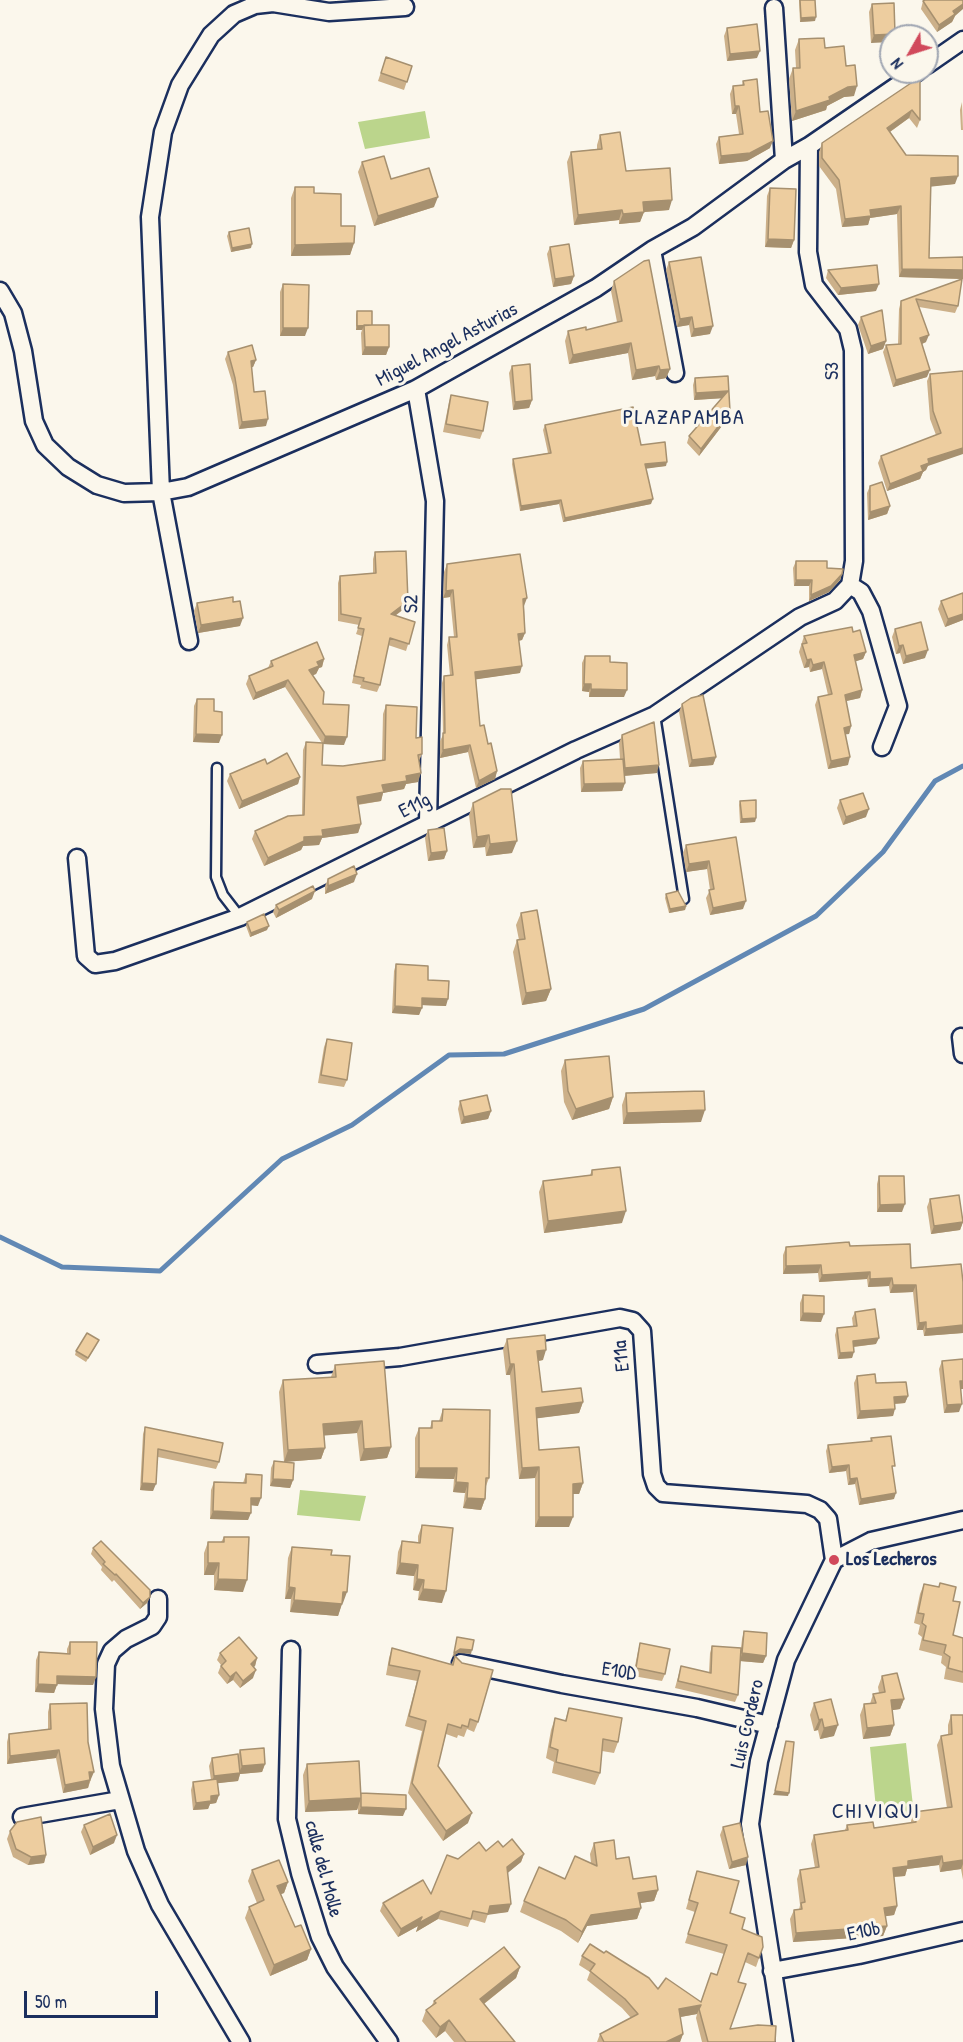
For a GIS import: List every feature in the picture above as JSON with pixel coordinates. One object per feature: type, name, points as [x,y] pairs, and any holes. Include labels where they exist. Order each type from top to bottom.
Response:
[{"type":"street","points":[[189,641],[161,492],[150,217],[162,132],[180,85],[211,35],[234,14],[255,5],[273,3],[329,12],[405,7]]},
{"type":"street","points":[[774,8],[784,160]]},
{"type":"street","points":[[939,57],[963,40]]},
{"type":"street","name":"Miguel Angel Asturias","points":[[0,291],[13,313],[23,351],[33,422],[45,445],[68,467],[98,485],[124,493],[161,492],[188,487],[416,389],[596,288],[652,250],[693,227],[784,160],[809,146],[899,84]]},
{"type":"street","name":"S3","points":[[809,146],[808,252],[814,285],[848,329],[854,350],[854,561],[850,585]]},
{"type":"street","points":[[652,250],[675,373]]},
{"type":"street","name":"S2","points":[[416,389],[435,501],[428,822]]},
{"type":"street","points":[[850,585],[861,592],[871,611],[898,705],[882,747]]},
{"type":"street","name":"E11g","points":[[77,858],[86,956],[95,964],[115,961],[240,917],[428,822],[576,750],[655,715],[800,617],[835,602],[850,585]]},
{"type":"street","points":[[961,1037],[963,1054]]},
{"type":"street","name":"E11a","points":[[317,1364],[400,1357],[620,1318],[633,1321],[642,1331],[652,1474],[656,1486],[663,1493],[807,1504],[820,1510],[828,1519],[834,1560]]},
{"type":"street","points":[[834,1560],[871,1541],[963,1520]]},
{"type":"street","name":"Luis Cordero","points":[[784,2042],[750,1824],[759,1761],[786,1660],[834,1560]]},
{"type":"street","points":[[158,1599],[158,1617],[152,1626],[126,1639],[112,1652],[106,1664],[104,1685],[106,1730],[120,1800],[136,1851],[160,1905],[241,2042]]},
{"type":"street","name":"calle del Molle","points":[[291,1650],[287,1819],[300,1873],[320,1937],[335,1967],[389,2042]]},
{"type":"street","name":"E10D","points":[[461,1663],[697,1708],[769,1725]]},
{"type":"street","points":[[22,1817],[120,1800]]},
{"type":"street","name":"E10b","points":[[772,1971],[961,1936]]},
{"type":"lane","points":[[655,715],[684,899]]},
{"type":"lane","points":[[217,768],[216,877],[223,895],[240,917]]},
{"type":"green space","points":[[425,111],[430,138],[365,149],[358,122]]},
{"type":"green space","points":[[300,1490],[366,1496],[360,1521],[297,1515]]},
{"type":"green space","points":[[906,1743],[914,1815],[877,1819],[870,1747]]},
{"type":"building","points":[[800,0],[815,0],[816,17],[801,18]]},
{"type":"building","points":[[963,0],[963,4],[953,11],[955,14],[939,25],[923,1]]},
{"type":"building","points":[[894,3],[895,24],[879,24],[879,35],[874,35],[872,4]]},
{"type":"building","points":[[757,24],[760,51],[730,54],[727,28]]},
{"type":"building","points":[[824,38],[825,48],[844,46],[846,66],[855,65],[857,86],[848,87],[829,97],[830,100],[796,111],[793,68],[800,68],[799,39]]},
{"type":"building","points":[[386,57],[412,66],[407,82],[381,73]]},
{"type":"building","points":[[757,79],[760,112],[768,111],[773,141],[750,153],[721,156],[719,137],[743,134],[739,106],[735,106],[733,86],[744,85],[743,81]]},
{"type":"building","points":[[910,84],[920,84],[920,120],[912,110],[887,128],[906,155],[958,156],[958,176],[931,178],[929,258],[963,257],[963,270],[902,269],[901,206],[870,210],[871,216],[845,219],[839,180],[822,158],[822,143]]},
{"type":"building","points":[[620,132],[626,171],[670,168],[672,200],[643,202],[644,212],[623,214],[622,210],[578,215],[571,152],[602,149],[600,135]]},
{"type":"building","points":[[384,156],[391,179],[429,168],[438,197],[378,216],[362,162]]},
{"type":"building","points":[[295,187],[314,187],[314,193],[341,194],[341,226],[355,226],[354,243],[295,245]]},
{"type":"building","points":[[770,188],[796,189],[794,240],[768,239]]},
{"type":"building","points":[[249,228],[252,244],[232,248],[229,232]]},
{"type":"building","points":[[569,244],[574,276],[555,279],[550,247]]},
{"type":"building","points":[[701,257],[713,326],[694,329],[692,317],[680,319],[669,262]]},
{"type":"building","points":[[649,260],[670,369],[660,370],[659,366],[636,370],[631,343],[573,355],[568,331],[586,327],[586,330],[622,321],[614,281]]},
{"type":"building","points":[[877,265],[879,284],[841,288],[828,270]]},
{"type":"building","points":[[962,279],[958,306],[916,299],[929,335],[920,338],[930,370],[896,380],[886,345],[901,344],[901,301]]},
{"type":"building","points":[[283,284],[309,285],[308,328],[283,328]]},
{"type":"building","points":[[882,310],[886,341],[871,346],[861,317]]},
{"type":"building","points":[[357,311],[372,311],[372,325],[357,326]]},
{"type":"building","points":[[364,325],[389,325],[389,347],[365,347]]},
{"type":"building","points":[[252,345],[256,360],[251,361],[254,392],[265,391],[268,419],[242,422],[228,352]]},
{"type":"building","points":[[530,364],[532,400],[515,402],[512,366]]},
{"type":"building","points":[[963,371],[963,448],[928,459],[929,463],[921,466],[923,471],[890,484],[881,456],[941,433],[933,411],[930,374]]},
{"type":"building","points":[[728,376],[730,411],[701,449],[689,436],[728,391],[696,393],[695,378]]},
{"type":"building","points":[[451,395],[488,402],[483,431],[446,424]]},
{"type":"building","points":[[633,407],[641,445],[665,442],[667,462],[645,464],[653,499],[565,518],[561,500],[521,506],[513,459],[551,453],[545,425]]},
{"type":"building","points":[[882,482],[890,506],[870,512],[870,486]]},
{"type":"building","points":[[406,551],[408,601],[391,614],[415,622],[409,644],[390,638],[380,685],[363,681],[364,678],[354,676],[364,629],[358,628],[361,618],[341,614],[340,576],[376,573],[375,552]]},
{"type":"building","points":[[520,554],[527,598],[523,599],[525,633],[518,634],[522,666],[475,672],[480,726],[484,725],[488,744],[491,743],[497,771],[479,781],[470,745],[443,750],[444,676],[453,675],[449,637],[457,637],[453,590],[446,591],[447,564]]},
{"type":"building","points":[[796,561],[827,561],[827,568],[843,569],[842,574],[831,586],[811,595],[812,580],[796,580]]},
{"type":"building","points":[[963,593],[963,614],[948,619],[941,601]]},
{"type":"building","points":[[233,597],[233,602],[240,601],[243,618],[201,625],[197,603]]},
{"type":"building","points":[[921,622],[928,650],[906,656],[903,645],[899,646],[895,629]]},
{"type":"building","points":[[852,627],[853,632],[860,630],[866,652],[854,655],[862,690],[845,695],[851,726],[844,728],[850,757],[831,761],[818,697],[832,694],[824,662],[813,665],[811,659],[807,660],[802,644],[807,643],[804,636]]},
{"type":"building","points":[[317,642],[324,659],[317,662],[319,666],[309,670],[324,692],[323,704],[349,705],[347,737],[325,736],[288,680],[256,693],[249,676],[273,666],[271,661]]},
{"type":"building","points":[[585,656],[610,656],[610,662],[627,663],[627,690],[591,689],[591,684],[584,684]]},
{"type":"building","points":[[703,695],[716,757],[692,760],[682,704],[691,698]]},
{"type":"building","points":[[197,699],[214,699],[214,711],[222,712],[222,735],[196,734]]},
{"type":"building","points":[[386,705],[417,707],[416,738],[422,737],[422,754],[418,755],[421,773],[406,776],[407,781],[382,785],[384,792],[357,797],[361,824],[322,830],[323,836],[304,837],[304,841],[268,858],[255,831],[288,816],[304,815],[306,742],[323,743],[322,765],[343,766],[385,760]]},
{"type":"building","points":[[654,722],[659,765],[625,768],[622,735]]},
{"type":"building","points":[[287,753],[300,777],[242,801],[230,774],[265,759],[267,764]]},
{"type":"building","points":[[623,759],[625,783],[584,784],[583,761]]},
{"type":"building","points":[[501,789],[511,789],[517,841],[490,844],[489,835],[477,837],[473,803]]},
{"type":"building","points":[[863,793],[869,809],[846,817],[840,800]]},
{"type":"building","points":[[756,800],[756,818],[742,819],[740,801]]},
{"type":"building","points":[[444,828],[447,851],[431,853],[428,830]]},
{"type":"building","points":[[736,837],[746,901],[713,908],[709,890],[714,889],[709,861],[689,864],[686,845]]},
{"type":"building","points":[[354,866],[357,874],[328,886],[328,879]]},
{"type":"building","points":[[313,886],[315,891],[279,910],[276,905]]},
{"type":"building","points":[[678,891],[686,906],[670,909],[666,894]]},
{"type":"building","points":[[537,910],[551,989],[526,993],[517,940],[525,939],[521,913]]},
{"type":"building","points":[[264,914],[269,926],[251,933],[247,922]]},
{"type":"building","points":[[396,964],[428,966],[428,980],[449,981],[448,999],[422,998],[422,1008],[395,1006]]},
{"type":"building","points":[[327,1039],[352,1043],[347,1080],[321,1075]]},
{"type":"building","points":[[609,1056],[613,1097],[576,1109],[568,1091],[565,1060]]},
{"type":"building","points":[[704,1091],[705,1110],[627,1113],[626,1093]]},
{"type":"building","points":[[487,1095],[491,1111],[464,1117],[460,1101]]},
{"type":"building","points":[[620,1167],[626,1211],[548,1221],[543,1181],[592,1175],[592,1170]]},
{"type":"building","points":[[879,1176],[904,1176],[905,1204],[880,1205]]},
{"type":"building","points":[[959,1195],[963,1222],[934,1226],[930,1199]]},
{"type":"building","points":[[849,1242],[850,1246],[910,1244],[911,1268],[961,1264],[963,1325],[926,1329],[926,1322],[919,1323],[916,1285],[893,1285],[892,1278],[870,1279],[870,1272],[822,1275],[821,1265],[786,1266],[786,1247]]},
{"type":"building","points":[[803,1295],[824,1296],[824,1314],[803,1313]]},
{"type":"building","points":[[875,1309],[879,1338],[853,1341],[854,1352],[840,1353],[837,1328],[857,1326],[855,1312]]},
{"type":"building","points":[[87,1333],[99,1340],[88,1358],[76,1351]]},
{"type":"building","points":[[545,1335],[546,1350],[537,1351],[542,1392],[581,1388],[583,1402],[536,1408],[539,1450],[579,1447],[583,1483],[573,1484],[573,1517],[539,1517],[539,1467],[522,1468],[514,1364],[510,1364],[507,1339]]},
{"type":"building","points":[[963,1359],[963,1381],[960,1381],[962,1404],[947,1405],[942,1361]]},
{"type":"building","points":[[384,1361],[391,1447],[364,1449],[362,1421],[323,1424],[325,1448],[288,1450],[283,1380],[336,1377],[335,1365]]},
{"type":"building","points":[[875,1374],[876,1383],[906,1382],[908,1396],[894,1397],[895,1409],[860,1411],[857,1376]]},
{"type":"building","points":[[443,1409],[490,1410],[489,1478],[486,1478],[485,1499],[467,1498],[468,1483],[456,1482],[457,1468],[419,1468],[419,1428],[432,1428],[432,1421],[442,1421]]},
{"type":"building","points":[[145,1427],[223,1443],[219,1462],[158,1449],[156,1484],[142,1483]]},
{"type":"building","points":[[891,1436],[896,1493],[861,1499],[857,1478],[850,1479],[849,1465],[832,1467],[828,1445],[872,1441],[871,1438]]},
{"type":"building","points":[[274,1461],[294,1463],[293,1480],[273,1479]]},
{"type":"building","points":[[246,1474],[262,1475],[261,1498],[251,1498],[251,1513],[213,1511],[214,1482],[246,1483]]},
{"type":"building","points":[[422,1525],[453,1528],[446,1591],[423,1589],[424,1580],[417,1579],[418,1565],[400,1563],[402,1541],[420,1543]]},
{"type":"building","points":[[224,1537],[249,1537],[247,1580],[218,1579],[219,1563],[208,1563],[208,1542],[224,1542]]},
{"type":"building","points":[[101,1541],[150,1590],[150,1597],[143,1603],[116,1574],[103,1564],[105,1562],[93,1548]]},
{"type":"building","points":[[292,1547],[332,1550],[331,1555],[350,1556],[347,1592],[343,1592],[342,1604],[294,1600],[295,1588],[289,1587]]},
{"type":"building","points":[[940,1583],[956,1587],[953,1601],[960,1602],[953,1635],[963,1638],[963,1672],[948,1668],[950,1657],[944,1653],[946,1645],[923,1640],[926,1626],[922,1623],[924,1614],[918,1613],[924,1584],[939,1587]]},
{"type":"building","points":[[744,1631],[767,1633],[766,1656],[742,1653]]},
{"type":"building","points":[[239,1637],[257,1658],[251,1664],[256,1670],[243,1681],[236,1672],[230,1677],[221,1666],[226,1661],[220,1653]]},
{"type":"building","points":[[457,1637],[474,1640],[472,1650],[460,1649],[454,1653]]},
{"type":"building","points":[[70,1642],[97,1642],[96,1677],[57,1676],[57,1685],[38,1684],[39,1652],[70,1654]]},
{"type":"building","points":[[640,1643],[670,1649],[665,1674],[636,1668]]},
{"type":"building","points":[[712,1646],[741,1648],[738,1695],[678,1681],[681,1666],[711,1673]]},
{"type":"building","points":[[392,1648],[453,1665],[455,1656],[462,1663],[493,1670],[478,1722],[470,1719],[468,1727],[462,1725],[461,1728],[448,1724],[438,1766],[472,1813],[446,1831],[412,1783],[426,1721],[409,1716],[420,1671],[389,1665]]},
{"type":"building","points":[[897,1673],[904,1699],[891,1700],[894,1725],[867,1728],[864,1704],[876,1703],[873,1694],[885,1692],[882,1676]]},
{"type":"building","points":[[831,1699],[838,1725],[824,1728],[814,1703]]},
{"type":"building","points":[[87,1703],[88,1742],[94,1772],[89,1772],[90,1780],[65,1785],[59,1750],[10,1756],[9,1734],[51,1729],[50,1704]]},
{"type":"building","points":[[569,1708],[622,1718],[618,1742],[603,1739],[600,1773],[556,1762],[558,1750],[550,1747],[555,1718],[566,1721]]},
{"type":"building","points":[[951,1715],[963,1715],[963,1860],[943,1863],[942,1856],[908,1861],[908,1866],[893,1868],[897,1906],[884,1908],[887,1926],[796,1933],[794,1910],[802,1909],[801,1903],[805,1902],[800,1870],[819,1867],[814,1835],[848,1830],[847,1825],[873,1822],[874,1828],[916,1822],[914,1812],[952,1807],[941,1736],[952,1734]]},
{"type":"building","points":[[786,1741],[794,1742],[789,1793],[775,1791]]},
{"type":"building","points":[[264,1748],[265,1764],[242,1766],[240,1750]]},
{"type":"building","points":[[238,1754],[240,1773],[214,1776],[212,1758]]},
{"type":"building","points":[[359,1761],[361,1798],[309,1801],[307,1764]]},
{"type":"building","points":[[217,1779],[219,1795],[211,1796],[211,1801],[196,1803],[193,1782]]},
{"type":"building","points":[[361,1793],[406,1795],[406,1809],[361,1807]]},
{"type":"building","points":[[110,1814],[117,1835],[93,1847],[84,1825]]},
{"type":"building","points":[[41,1817],[46,1855],[31,1857],[16,1849],[10,1831],[17,1822]]},
{"type":"building","points":[[740,1823],[748,1857],[732,1862],[723,1827]]},
{"type":"building","points":[[512,1839],[524,1854],[507,1867],[511,1904],[490,1906],[488,1914],[473,1911],[471,1919],[441,1911],[419,1923],[422,1917],[401,1929],[383,1903],[423,1880],[431,1894],[447,1855],[458,1859],[479,1842],[486,1851],[498,1841],[503,1847]]},
{"type":"building","points":[[614,1840],[616,1859],[629,1857],[633,1879],[656,1876],[658,1890],[638,1893],[641,1908],[591,1915],[582,1932],[566,1920],[524,1901],[539,1867],[565,1879],[575,1856],[597,1866],[594,1843]]},
{"type":"building","points":[[279,1860],[288,1882],[277,1886],[295,1927],[301,1925],[311,1949],[274,1965],[249,1907],[264,1900],[252,1870]]},
{"type":"building","points":[[697,1871],[739,1881],[730,1913],[745,1918],[742,1929],[762,1937],[763,1947],[759,1958],[748,1953],[738,1982],[746,1984],[730,2029],[758,2025],[776,2026],[775,2042],[708,2042],[699,2009],[701,2005],[679,2009],[683,2034],[666,2042],[604,2042],[600,2034],[638,2014],[625,1999],[590,1971],[595,1964],[582,1956],[590,1944],[604,1953],[606,1951],[649,1978],[658,1989],[666,1978],[701,2002],[711,1973],[717,1975],[727,1945],[688,1934],[698,1903],[689,1900]]},
{"type":"building","points":[[504,1947],[520,1967],[480,1999],[515,2042],[466,2042],[449,2020],[440,2027],[426,2010],[436,2003],[434,2001]]},
{"type":"waterway","points":[[0,1237],[62,1267],[160,1271],[282,1159],[352,1125],[449,1055],[504,1054],[644,1009],[816,916],[883,852],[935,781],[963,766]]},
{"type":"place","name":"Los Lecheros","points":[[834,1560]]},
{"type":"district","name":"PLAZAPAMBA","points":[[684,418]]},
{"type":"district","name":"CHIVIQUI","points":[[876,1812]]}]
